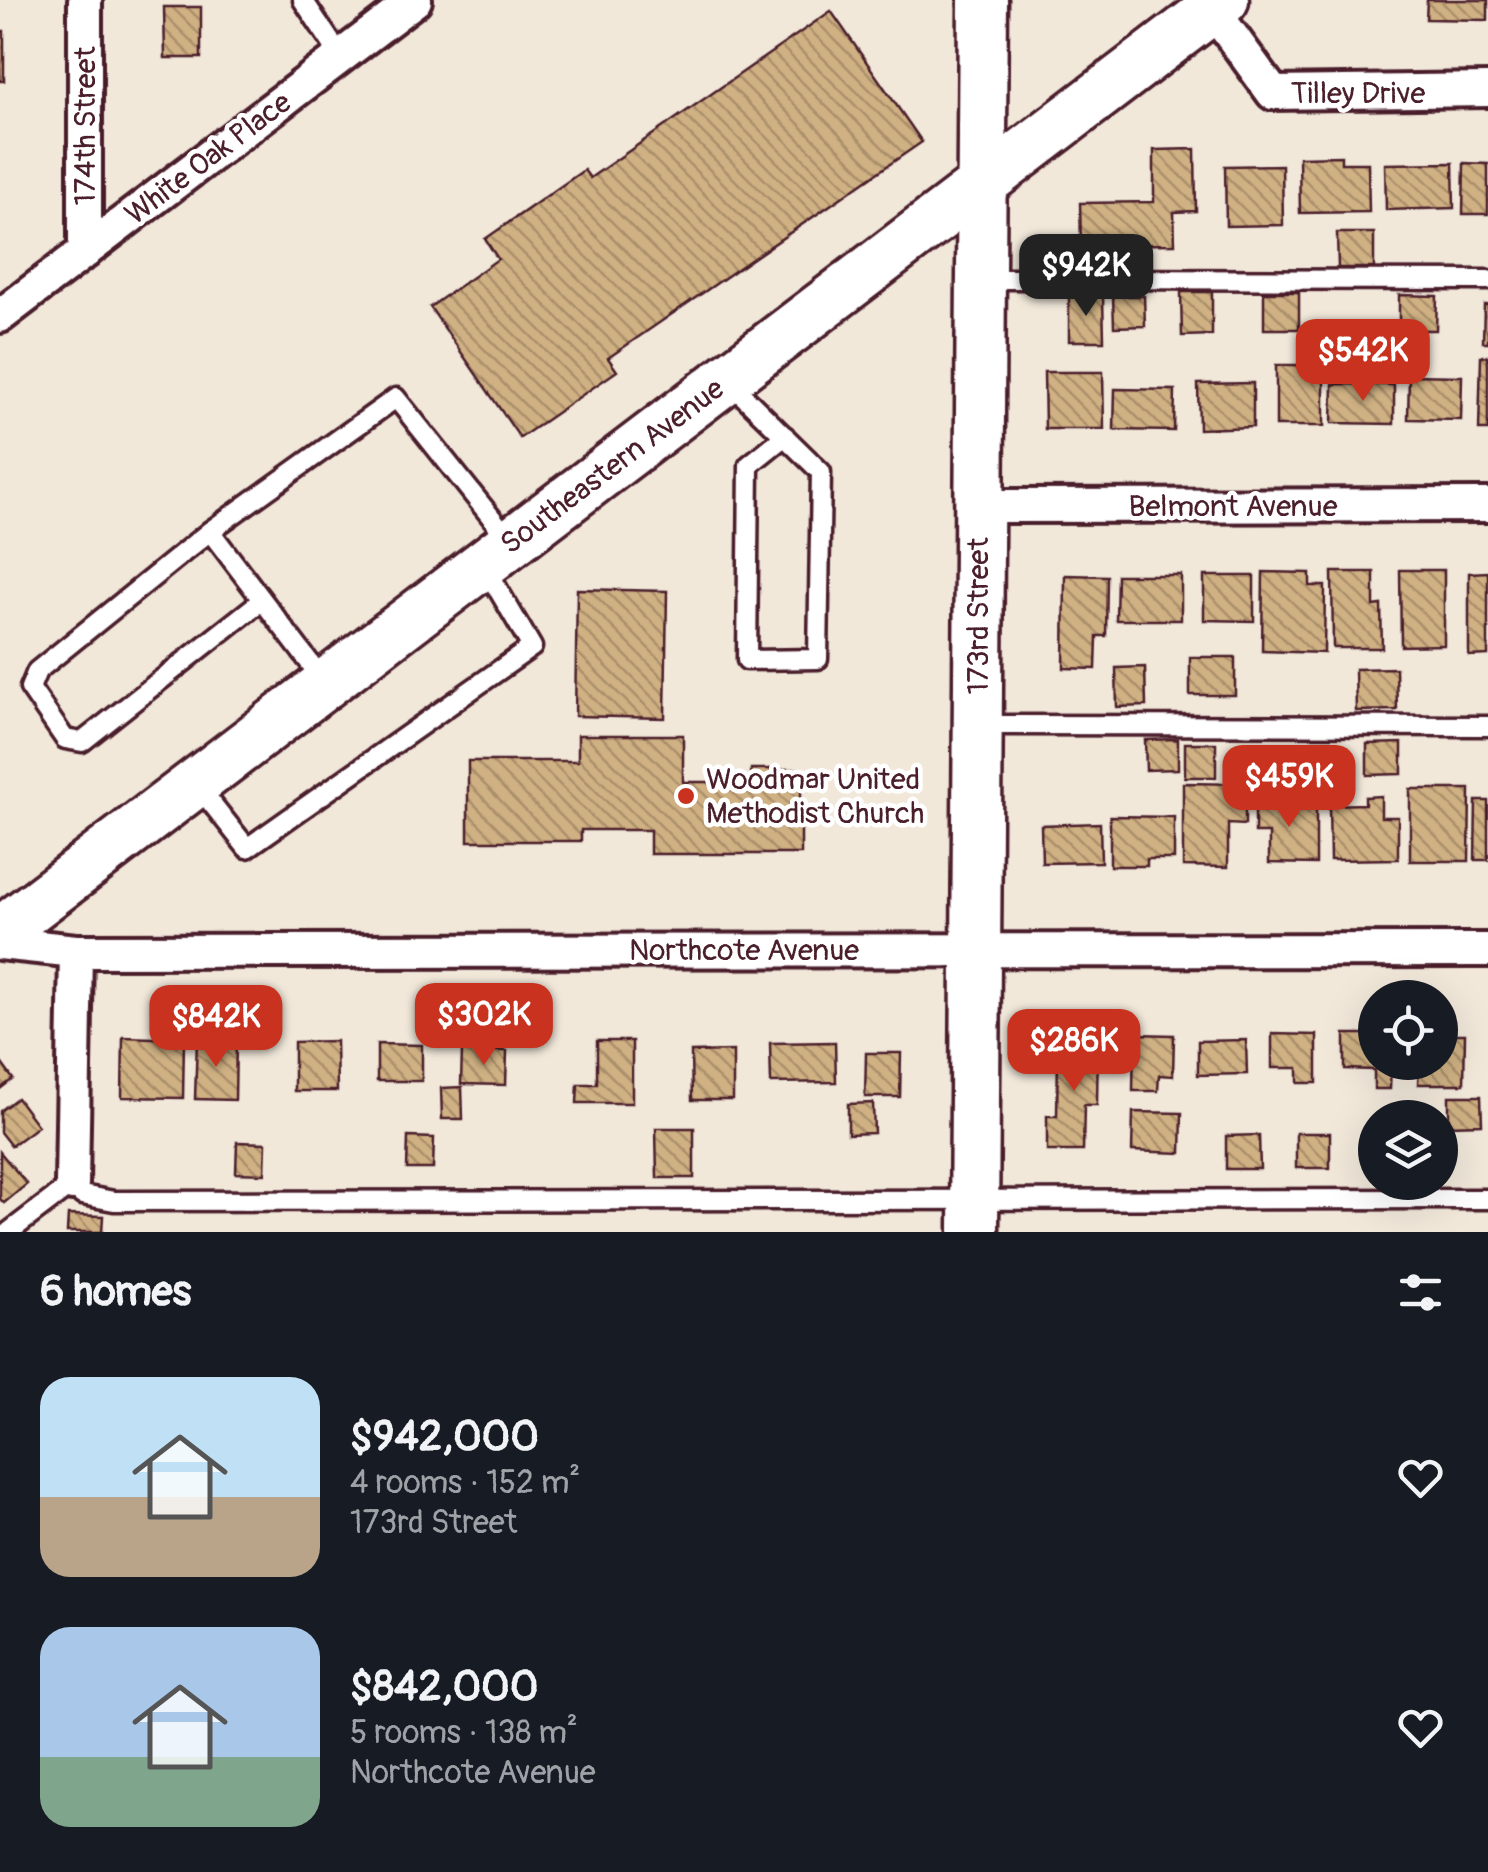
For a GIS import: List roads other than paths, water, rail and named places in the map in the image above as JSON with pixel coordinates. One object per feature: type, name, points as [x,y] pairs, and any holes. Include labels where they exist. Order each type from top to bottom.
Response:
[{"type":"street","name":"174th Street","points":[[85,252],[86,0]]},
{"type":"street","name":"White Oak Place","points":[[0,316],[415,0]]},
{"type":"street","name":"173rd Street","points":[[974,1216],[983,0]]},
{"type":"street","name":"Southeastern Avenue","points":[[0,932],[1218,4]]},
{"type":"street","name":"Tilley Drive","points":[[1218,4],[1273,94],[1488,90]]},
{"type":"street","name":"Belmont Avenue","points":[[978,506],[1488,506]]},
{"type":"street","name":"Northcote Avenue","points":[[0,943],[76,951],[1488,950]]},
{"type":"street","points":[[72,1184],[76,951]]},
{"type":"lane","points":[[302,0],[341,57]]},
{"type":"lane","points":[[980,279],[1488,280]]},
{"type":"lane","points":[[726,378],[785,436],[821,472],[818,659],[747,660],[750,465],[785,436]]},
{"type":"lane","points":[[196,783],[248,848],[532,647],[497,553],[396,398],[210,531],[37,671],[30,688],[65,740],[82,742],[261,601]]},
{"type":"lane","points":[[210,531],[327,686]]},
{"type":"lane","points":[[977,725],[1488,726]]},
{"type":"lane","points":[[8,1232],[72,1184],[82,1195],[114,1202],[974,1216],[1488,1199]]},
{"type":"place","name":"Woodmar United Methodist Church","points":[[686,796]]}]
